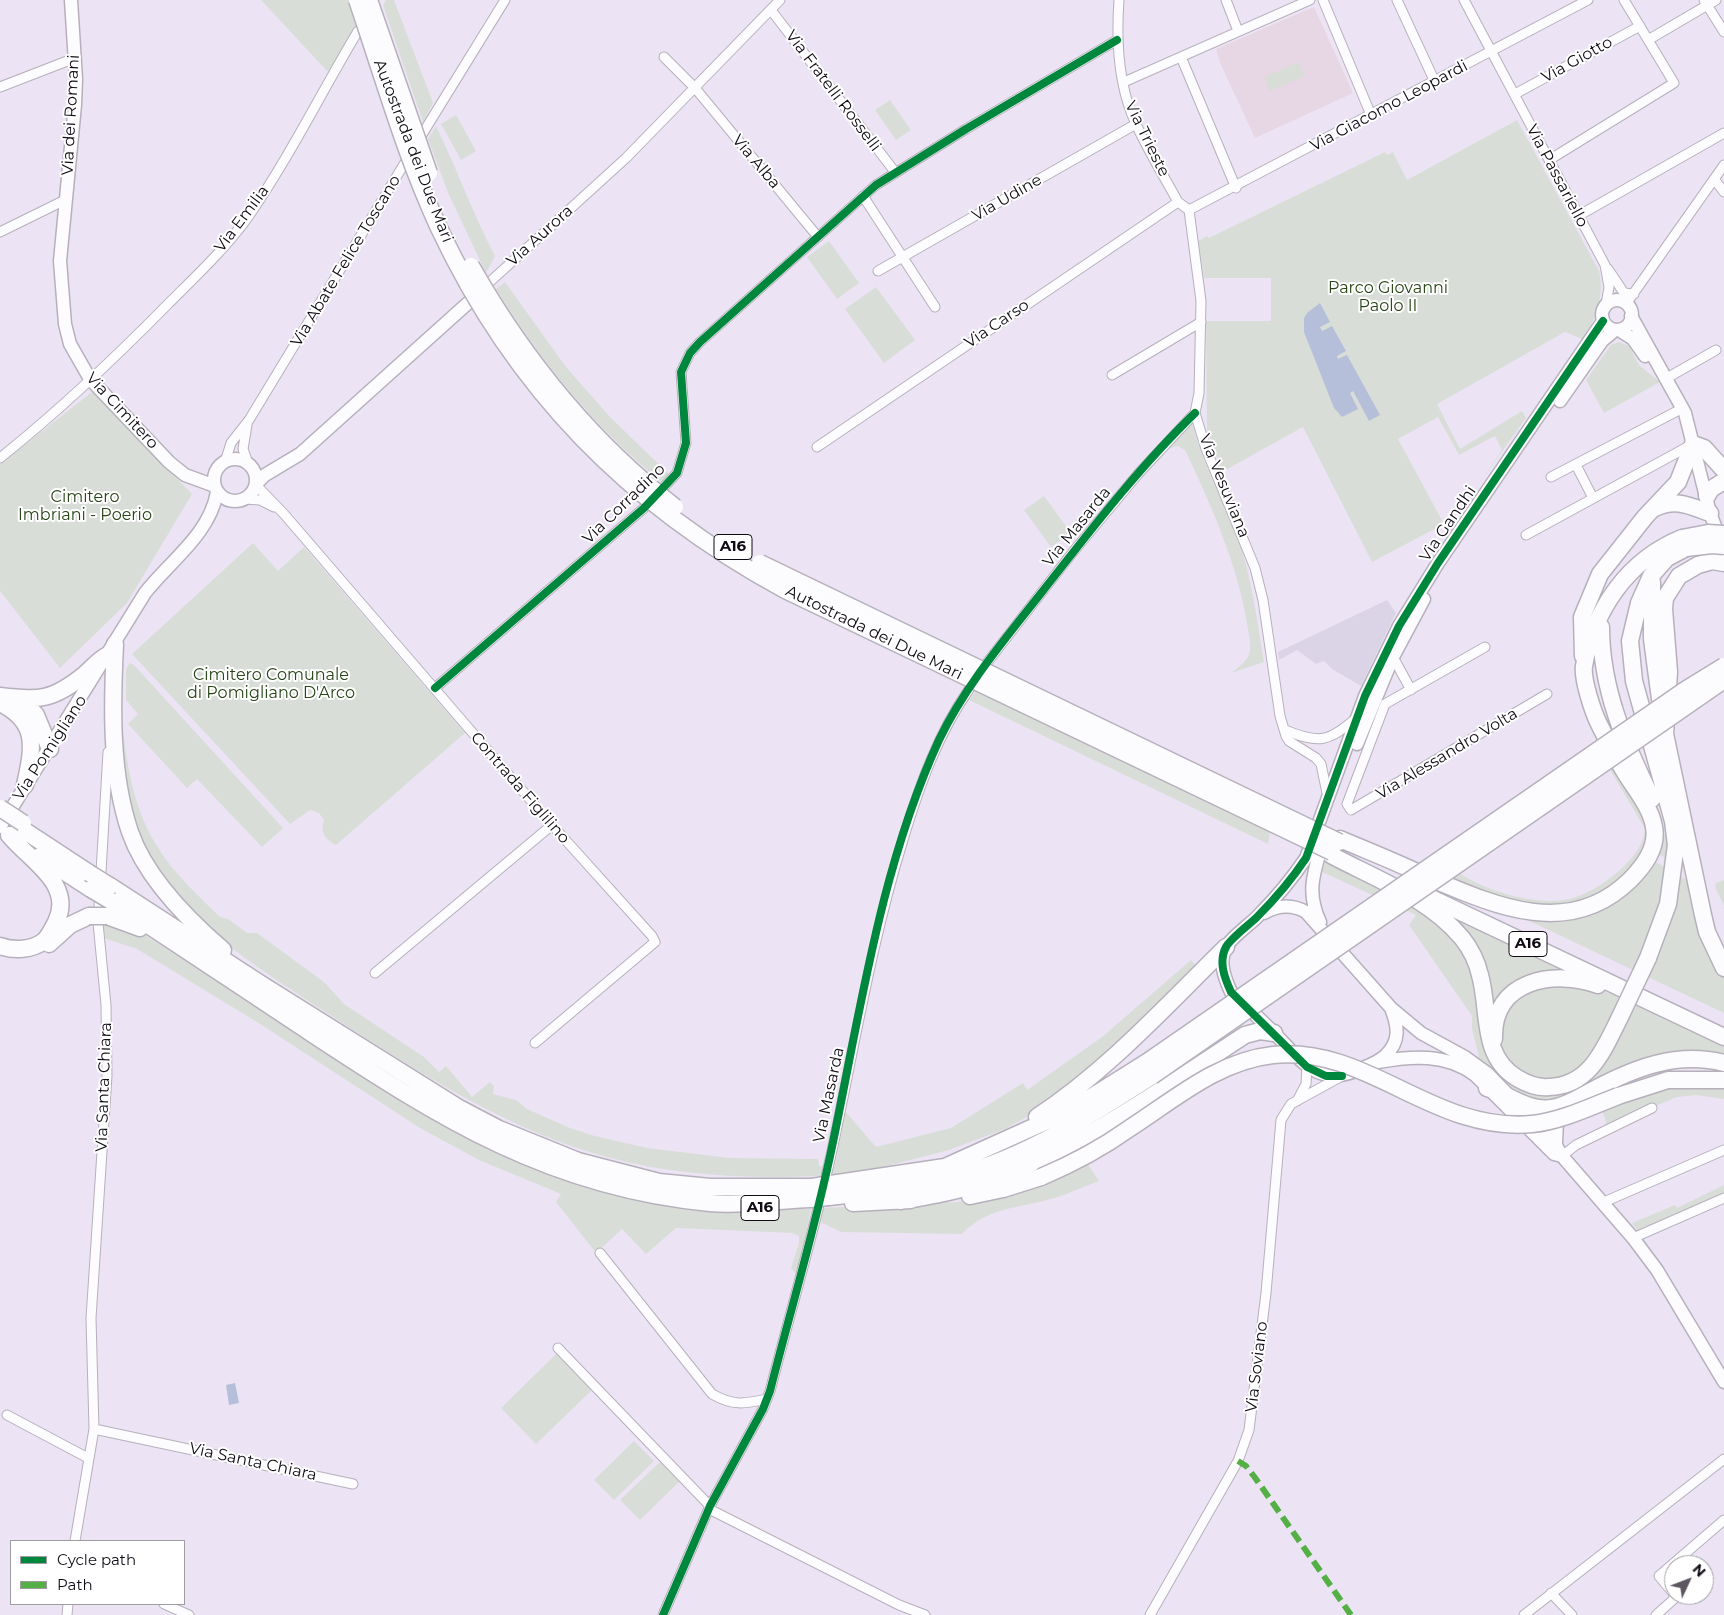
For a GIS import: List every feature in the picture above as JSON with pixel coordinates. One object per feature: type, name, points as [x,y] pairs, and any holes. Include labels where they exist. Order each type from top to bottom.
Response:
[{"type":"highway","name":"Autostrada dei Due Mari","points":[[357,0],[438,226],[472,292],[507,347],[577,434],[630,484],[704,542],[785,590],[1255,815],[1265,824],[1336,847],[1724,1025]]},
{"type":"highway","name":"Autostrada dei Due Mari","points":[[369,0],[431,179],[468,262],[511,333],[544,378],[604,445],[637,476],[711,533],[790,580],[1274,811],[1336,847],[1724,1037]]},
{"type":"highway","points":[[1336,847],[1468,895],[1521,910],[1544,913],[1572,911],[1598,903],[1617,891],[1635,875],[1650,854],[1653,845],[1654,827],[1645,804],[1598,722],[1587,689],[1584,668],[1582,617],[1600,574],[1652,510],[1678,482],[1693,444],[1704,448],[1724,470]]},
{"type":"highway","points":[[1707,496],[1711,489],[1724,481]]},
{"type":"highway","points":[[1652,510],[1666,503],[1679,502],[1710,513]]},
{"type":"highway","points":[[1584,668],[1601,610],[1640,562],[1654,551],[1684,543],[1708,533],[1724,534]]},
{"type":"highway","points":[[1336,847],[1430,908],[1445,919],[1463,939],[1480,974],[1488,1034],[1496,1056],[1507,1071],[1528,1084],[1544,1087],[1565,1085],[1578,1079],[1593,1066],[1620,1017],[1648,958],[1668,904],[1675,856],[1674,827],[1634,681],[1630,641],[1639,603],[1652,576],[1667,558],[1684,543],[1724,548]]},
{"type":"highway","points":[[1665,734],[1669,672],[1664,609],[1665,598],[1679,576],[1698,565],[1712,561],[1724,562]]},
{"type":"highway","points":[[1652,576],[1652,638],[1665,734],[1705,924],[1724,968]]},
{"type":"highway","points":[[1601,610],[1602,662],[1613,709],[1632,757],[1668,834],[1675,856]]},
{"type":"highway","points":[[0,696],[48,698],[60,692],[88,672],[97,660],[108,656],[122,805],[131,833],[142,856],[172,900],[193,922],[264,986]]},
{"type":"highway","points":[[10,829],[53,843],[109,901],[264,986],[459,1108],[499,1129],[578,1161],[659,1182],[820,1196],[955,1176],[998,1161],[1082,1121],[1150,1069],[1685,690],[1724,666]]},
{"type":"highway","points":[[820,1196],[945,1167],[1069,1111],[1150,1069],[1724,680]]},
{"type":"highway","points":[[20,698],[36,716],[50,749]]},
{"type":"highway","points":[[0,703],[19,714],[30,732],[31,757],[25,785]]},
{"type":"highway","points":[[0,808],[20,848],[50,876],[58,888],[61,910],[52,930],[36,946],[26,949],[0,946]]},
{"type":"highway","points":[[0,815],[10,829],[90,881]]},
{"type":"highway","points":[[0,954],[22,956],[43,950],[70,925],[89,916],[109,901]]},
{"type":"highway","name":"A16","points":[[109,901],[221,972],[385,1081],[489,1141],[571,1175],[655,1195],[758,1208],[820,1196],[900,1201]]},
{"type":"highway","points":[[990,1148],[1074,1093],[1117,1055],[1226,947]]},
{"type":"highway","points":[[1496,1056],[1494,1045],[1495,1025],[1507,998],[1528,983],[1557,978],[1581,980],[1604,988],[1724,1044]]},
{"type":"highway","points":[[900,1201],[949,1193],[974,1186],[1034,1162],[1097,1131],[1245,1035],[1260,1031],[1274,1033]]},
{"type":"highway","points":[[900,1201],[951,1199],[976,1195],[1041,1177],[1091,1153],[1218,1071],[1248,1060],[1274,1055],[1308,1056],[1340,1062],[1443,1110],[1484,1122],[1520,1124],[1544,1122],[1668,1080],[1724,1080]]},
{"type":"highway","points":[[1487,1088],[1540,1109],[1564,1105],[1623,1074],[1658,1062],[1697,1059],[1724,1063]]},
{"type":"highway","points":[[1558,1149],[1555,1122],[1564,1105]]},
{"type":"street","name":"Via dei Romani","points":[[65,200],[75,104],[71,0]]},
{"type":"street","name":"Via Abate Felice Toscano","points":[[221,465],[231,443],[249,420],[505,0]]},
{"type":"street","name":"Via Aurora","points":[[256,484],[270,471],[300,454],[626,158],[780,0]]},
{"type":"street","name":"Via Trieste","points":[[1119,0],[1116,40],[1124,82],[1124,92],[1136,124],[1178,202],[1189,210]]},
{"type":"street","points":[[1226,0],[1238,31]]},
{"type":"street","points":[[1124,82],[1310,0]]},
{"type":"street","points":[[1323,0],[1371,115]]},
{"type":"street","points":[[1397,0],[1435,82]]},
{"type":"street","name":"Via Passariello","points":[[1464,0],[1605,265],[1608,287],[1606,304],[1602,312],[1603,321]]},
{"type":"street","name":"Via Giacomo Leopardi","points":[[1189,210],[1236,188],[1588,0]]},
{"type":"street","points":[[1549,160],[1674,83],[1624,0]]},
{"type":"street","points":[[1648,40],[1706,3],[1716,0]]},
{"type":"street","points":[[1706,3],[1724,32]]},
{"type":"street","name":"Via Fratelli Rosselli","points":[[771,10],[895,172]]},
{"type":"street","name":"Via Giotto","points":[[1514,94],[1640,26]]},
{"type":"street","name":"Via Emilia","points":[[0,458],[48,419],[126,348],[202,270],[247,218],[358,31]]},
{"type":"street","name":"Via Corradino","points":[[435,688],[644,508],[677,473],[686,443],[681,372],[690,353],[863,196],[895,172],[1116,40]]},
{"type":"street","name":"Via Alba","points":[[664,57],[695,88],[818,237]]},
{"type":"street","points":[[1181,57],[1236,188]]},
{"type":"street","points":[[0,87],[74,58]]},
{"type":"street","name":"Via Udine","points":[[878,271],[1136,124]]},
{"type":"street","points":[[1578,216],[1724,133]]},
{"type":"street","points":[[1617,330],[1629,324],[1629,310],[1634,294],[1724,166]]},
{"type":"street","points":[[1714,179],[1724,192]]},
{"type":"street","points":[[863,196],[934,307]]},
{"type":"street","points":[[0,232],[65,200]]},
{"type":"street","name":"Via Cimitero","points":[[65,200],[60,261],[65,324],[76,358],[90,380],[178,469]]},
{"type":"street","name":"Via Carso","points":[[817,447],[1178,202]]},
{"type":"street","name":"Via Vesuviana","points":[[1189,210],[1200,288],[1199,393],[1195,413],[1206,449],[1255,568],[1263,600],[1280,716],[1289,741],[1316,758],[1321,764],[1327,786],[1327,802]]},
{"type":"street","points":[[1605,265],[1624,293],[1634,294]]},
{"type":"street","points":[[1606,304],[1616,301],[1629,310],[1683,408],[1710,513],[1724,548]]},
{"type":"street","points":[[1603,321],[1608,327],[1633,339],[1653,365],[1665,376]]},
{"type":"street","name":"Via Gandhi","points":[[1259,915],[1296,874],[1306,858],[1357,718],[1384,656],[1421,588],[1603,321]]},
{"type":"street","points":[[1112,375],[1201,322]]},
{"type":"street","name":"Via Gandhi","points":[[1322,927],[1311,897],[1312,881],[1328,823],[1361,732],[1392,657],[1446,564],[1594,351],[1606,337],[1617,330]]},
{"type":"street","points":[[1665,376],[1716,350]]},
{"type":"street","points":[[1551,478],[1683,408]]},
{"type":"street","name":"Via Masarda","points":[[986,664],[1115,502],[1195,413]]},
{"type":"street","name":"Via Abate Felice Toscano","points":[[249,420],[243,441],[244,455],[250,465]]},
{"type":"street","points":[[1526,535],[1693,444]]},
{"type":"street","points":[[108,733],[106,674],[108,656],[145,593],[160,574],[224,507],[250,496],[256,484],[250,465],[240,459],[199,474],[178,469]]},
{"type":"street","name":"Via Aurora","points":[[250,465],[290,460]]},
{"type":"street","points":[[199,534],[215,504],[221,465]]},
{"type":"street","points":[[1576,465],[1594,498]]},
{"type":"street","points":[[178,469],[185,475],[216,489],[221,496],[239,500]]},
{"type":"street","points":[[268,497],[266,487],[270,471]]},
{"type":"street","name":"Contrada Figlilino","points":[[256,484],[552,825],[652,936],[655,942],[535,1043]]},
{"type":"street","name":"Contrada Figlilino","points":[[239,500],[260,500],[284,514]]},
{"type":"street","points":[[1392,657],[1411,690],[1485,647]]},
{"type":"street","name":"Via Pomigliano","points":[[10,829],[25,785],[50,749],[108,656]]},
{"type":"street","name":"Via Masarda","points":[[663,1615],[710,1507],[767,1399],[832,1148],[873,947],[889,885],[914,804],[939,742],[955,709],[970,688]]},
{"type":"street","name":"Via Alessandro Volta","points":[[1411,690],[1385,704],[1348,808],[1350,810],[1355,809],[1547,694]]},
{"type":"street","name":"Via Santa Chiara","points":[[75,1540],[94,1429],[90,1318],[107,1076],[106,1005],[98,923],[108,733],[114,716]]},
{"type":"street","points":[[1285,730],[1302,737],[1320,740],[1338,734],[1357,718]]},
{"type":"street","points":[[375,973],[552,825]]},
{"type":"street","points":[[1342,1076],[1326,1076],[1308,1067],[1231,992],[1224,977],[1223,964],[1226,947],[1259,915],[1270,909],[1291,906],[1306,912],[1322,927],[1391,1008],[1421,1033],[1478,1066],[1514,1099],[1634,1238],[1720,1367],[1724,1382]]},
{"type":"street","points":[[1378,1062],[1390,1051],[1397,1036],[1398,1025],[1391,1008]]},
{"type":"street","points":[[1297,1101],[1342,1076],[1378,1062],[1412,1056],[1439,1060],[1470,1071],[1554,1154],[1558,1149],[1576,1145],[1652,1108]]},
{"type":"street","points":[[1297,1101],[1306,1084],[1308,1067]]},
{"type":"street","name":"Via Soviano","points":[[1150,1615],[1238,1462],[1249,1430],[1266,1293],[1280,1127],[1286,1109],[1297,1101]]},
{"type":"street","points":[[1604,1202],[1724,1150]]},
{"type":"street","points":[[1634,1238],[1724,1198]]},
{"type":"street","points":[[600,1252],[712,1394],[725,1402],[737,1404],[767,1399]]},
{"type":"street","points":[[558,1348],[710,1507],[899,1605],[925,1615]]},
{"type":"street","points":[[7,1414],[88,1458]]},
{"type":"street","name":"Via Santa Chiara","points":[[94,1429],[352,1484]]},
{"type":"street","points":[[1524,1615],[1724,1459]]},
{"type":"street","points":[[1656,1615],[1674,1599],[1674,1594],[1659,1576],[1724,1520]]},
{"type":"street","points":[[1552,1593],[1572,1615]]},
{"type":"street","points":[[166,1605],[189,1615]]},
{"type":"shaded area","points":[[1314,7],[1353,93],[1255,138],[1221,65],[1216,49]]},
{"type":"shaded area","points":[[1387,600],[1396,613],[1361,686],[1332,669],[1324,661],[1316,664],[1297,650],[1279,660],[1278,652]]},
{"type":"green space","points":[[261,0],[349,0],[357,25],[328,72]]},
{"type":"green space","points":[[386,0],[394,0],[433,103],[423,122],[383,5]]},
{"type":"green space","points":[[1298,62],[1305,76],[1270,91],[1264,77]]},
{"type":"green space","points":[[890,100],[911,130],[896,140],[875,110]]},
{"type":"green space","points":[[456,115],[476,151],[461,160],[441,124]]},
{"type":"green space","name":"Parco Giovanni Paolo II","points":[[1517,120],[1599,271],[1601,288],[1598,306],[1591,324],[1582,339],[1565,332],[1437,404],[1460,449],[1522,411],[1526,418],[1476,488],[1502,450],[1495,436],[1459,455],[1438,417],[1398,439],[1444,524],[1372,562],[1303,427],[1222,472],[1207,430],[1206,321],[1271,321],[1271,278],[1204,278],[1198,241],[1207,236],[1209,238],[1385,152],[1387,155],[1393,152],[1407,180]]},
{"type":"green space","points":[[436,126],[495,256],[486,273],[449,195],[428,139]]},
{"type":"green space","points":[[829,241],[859,283],[837,299],[807,257]]},
{"type":"green space","points":[[505,282],[566,367],[611,418],[670,475],[663,483],[615,440],[571,393],[551,368],[496,289]]},
{"type":"green space","points":[[876,287],[915,340],[884,363],[845,309]]},
{"type":"green space","points":[[1619,342],[1629,346],[1639,365],[1660,382],[1604,413],[1586,380],[1611,345]]},
{"type":"green space","name":"Cimitero Imbriani - Poerio","points":[[92,392],[192,494],[127,603],[60,668],[0,591],[0,464]]},
{"type":"green space","points":[[1192,424],[1202,454],[1243,553],[1254,600],[1264,662],[1231,673],[1246,660],[1250,650],[1247,623],[1237,578],[1222,535],[1185,450],[1178,446],[1168,449]]},
{"type":"green space","points":[[1044,496],[1071,533],[1051,547],[1024,510]]},
{"type":"green space","name":"Cimitero Comunale di Pomigliano D'Arco","points":[[253,543],[278,571],[304,547],[465,733],[336,845],[324,835],[322,828],[324,820],[319,813],[310,810],[290,824],[132,654]]},
{"type":"green space","points":[[130,663],[134,665],[283,828],[262,847],[197,779],[187,788],[128,724],[138,714],[126,700],[126,669]]},
{"type":"green space","points":[[119,684],[125,747],[139,809],[157,846],[178,875],[220,917],[228,919],[247,933],[257,933],[324,982],[344,1004],[424,1057],[439,1072],[446,1066],[472,1097],[490,1082],[494,1086],[493,1094],[516,1100],[527,1109],[591,1135],[647,1148],[730,1158],[818,1159],[819,1166],[823,1167],[820,1176],[766,1177],[686,1172],[607,1157],[536,1133],[437,1082],[341,1022],[251,962],[196,917],[152,863],[135,831],[124,773]]},
{"type":"green space","points":[[976,691],[1270,831],[1268,844],[969,700]]},
{"type":"green space","points":[[1612,766],[1649,818],[1644,859],[1591,903],[1527,907],[1447,881],[1459,873],[1470,880],[1498,891],[1514,896],[1545,901],[1560,901],[1573,898],[1587,893],[1605,882],[1634,855],[1640,846],[1645,829],[1609,768]]},
{"type":"green space","points":[[1665,834],[1670,845],[1670,860],[1657,853]]},
{"type":"green space","points":[[1327,858],[1380,882],[1415,901],[1446,923],[1459,937],[1470,952],[1476,966],[1490,1048],[1497,1064],[1508,1078],[1525,1087],[1550,1091],[1565,1090],[1590,1076],[1608,1054],[1628,1015],[1616,1009],[1591,1060],[1568,1079],[1549,1082],[1531,1078],[1516,1068],[1504,1052],[1499,1034],[1502,1015],[1514,997],[1530,986],[1543,982],[1570,983],[1593,988],[1638,1005],[1724,1047],[1724,1056],[1696,1054],[1654,1059],[1627,1068],[1555,1104],[1544,1105],[1527,1100],[1480,1061],[1472,1029],[1472,1016],[1409,925],[1416,915],[1322,872]]},
{"type":"green space","points":[[1654,861],[1692,883],[1716,961],[1724,976],[1724,1013],[1523,918],[1562,916]]},
{"type":"green space","points":[[1724,880],[1724,906],[1715,887],[1716,883]]},
{"type":"green space","points":[[104,920],[141,933],[403,1096],[730,1209],[811,1209],[797,1275],[791,1268],[799,1243],[799,1236],[792,1233],[676,1228],[646,1254],[622,1229],[596,1253],[556,1202],[561,1194],[479,1160],[420,1128],[257,1022],[137,949],[104,938]]},
{"type":"green space","points":[[1463,922],[1568,971],[1558,973],[1495,1013],[1468,934],[1461,925]]},
{"type":"green space","points":[[1191,960],[1196,966],[1125,1042],[1041,1109],[1005,1129],[949,1150],[868,1171],[831,1176],[837,1157],[845,1111],[876,1147],[951,1128],[1023,1083],[1027,1090],[1102,1037]]},
{"type":"green space","points":[[1665,1085],[1724,1085],[1724,1099],[1696,1095],[1677,1097],[1605,1127],[1606,1121],[1602,1111]]},
{"type":"green space","points":[[1087,1163],[1099,1181],[1054,1198],[991,1214],[981,1219],[962,1234],[841,1232],[818,1221],[822,1208],[957,1202],[997,1195]]},
{"type":"green space","points":[[1724,1185],[1724,1197],[1640,1234],[1632,1223],[1675,1205],[1677,1208]]},
{"type":"green space","points":[[557,1353],[592,1390],[536,1444],[501,1408]]},
{"type":"green space","points":[[634,1441],[654,1461],[614,1500],[594,1480]]},
{"type":"green space","points":[[661,1461],[680,1481],[640,1520],[620,1500]]},
{"type":"water","points":[[1320,303],[1330,322],[1320,327],[1322,331],[1332,326],[1346,351],[1337,356],[1338,359],[1347,355],[1380,415],[1369,421],[1353,391],[1350,393],[1358,409],[1342,417],[1334,408],[1304,332],[1304,318],[1307,313]]},
{"type":"water","points":[[235,1383],[239,1403],[229,1405],[226,1385]]},
{"type":"marked path","points":[[1238,1461],[1246,1466],[1256,1479],[1351,1615]]},
{"type":"cycle path","points":[[435,688],[644,508],[677,473],[686,443],[681,372],[690,353],[700,342],[876,185],[966,129],[1117,40]]},
{"type":"cycle path","points":[[1342,1076],[1326,1076],[1307,1067],[1231,992],[1222,964],[1226,947],[1277,896],[1306,858],[1365,696],[1399,626],[1438,563],[1603,321]]},
{"type":"cycle path","points":[[663,1615],[710,1506],[763,1409],[770,1391],[826,1173],[887,887],[919,788],[939,740],[973,682],[1014,627],[1154,455],[1195,413]]}]
